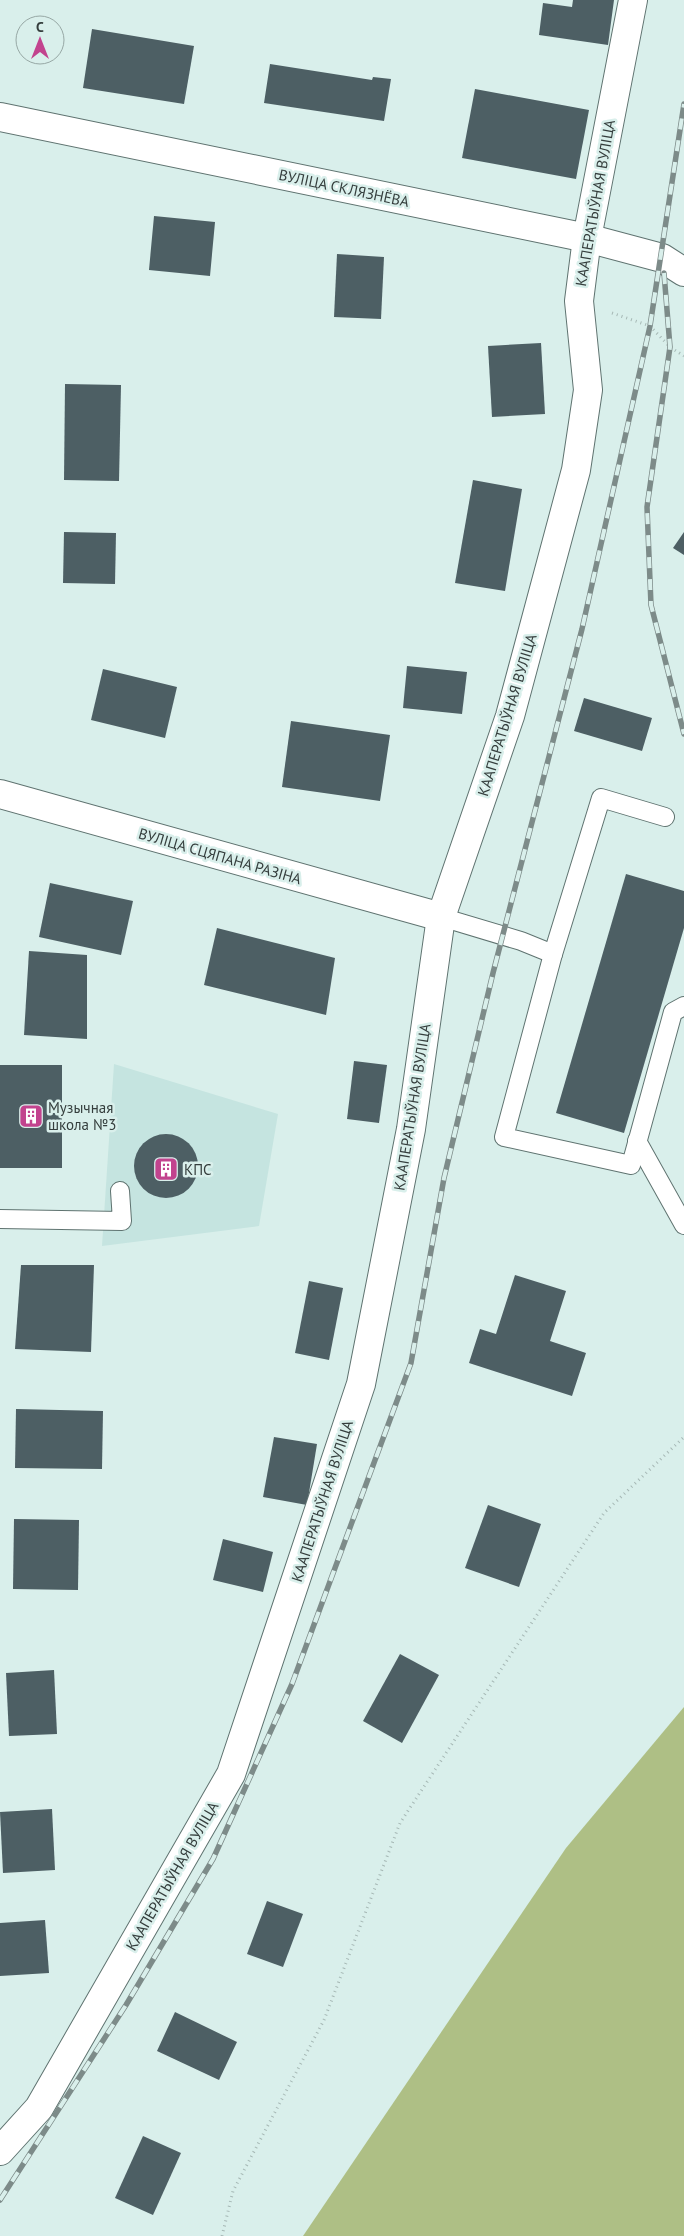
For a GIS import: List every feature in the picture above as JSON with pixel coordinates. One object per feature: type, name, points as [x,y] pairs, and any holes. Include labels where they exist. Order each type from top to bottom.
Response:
[{"type":"street","name":"КААПЕРАТЫЎНАЯ ВУЛІЦА","points":[[0,2151],[39,2108],[231,1774],[361,1384],[411,1129],[441,917],[510,716],[576,470],[588,390],[579,301],[586,238],[633,0]]},
{"type":"street","name":"ВУЛІЦА СКЛЯЗНЁВА","points":[[0,117],[586,238],[662,258],[684,272]]},
{"type":"street","name":"ВУЛІЦА СЦЯПАНА РАЗІНА","points":[[0,794],[441,917]]},
{"type":"lane","points":[[665,817],[601,798],[553,954],[504,1137],[631,1165],[673,1012],[684,1006]]},
{"type":"lane","points":[[441,917],[521,941],[553,954]]},
{"type":"lane","points":[[637,1142],[684,1225]]},
{"type":"lane","points":[[0,1219],[122,1221],[120,1191]]},
{"type":"path","points":[[579,301],[650,326],[670,347],[684,356]]},
{"type":"path","points":[[222,2236],[233,2191],[324,2020],[400,1823],[604,1513],[684,1437]]},
{"type":"shaded area","points":[[114,1064],[278,1114],[259,1226],[102,1246]]},
{"type":"green space","points":[[684,1707],[684,2236],[303,2236],[566,1848]]},
{"type":"building","points":[[573,0],[614,0],[608,45],[539,35],[543,3],[572,7]]},
{"type":"building","points":[[92,29],[194,46],[184,104],[83,88]]},
{"type":"building","points":[[270,64],[372,80],[373,77],[391,79],[384,121],[264,103]]},
{"type":"building","points":[[475,89],[589,110],[576,179],[462,158]]},
{"type":"building","points":[[154,216],[215,222],[210,276],[149,270]]},
{"type":"building","points":[[337,254],[384,257],[381,319],[334,317]]},
{"type":"building","points":[[541,343],[545,414],[492,417],[488,346]]},
{"type":"building","points":[[65,384],[121,385],[119,481],[64,480]]},
{"type":"building","points":[[473,480],[522,489],[505,591],[455,583]]},
{"type":"building","points":[[64,532],[116,533],[115,584],[63,583]]},
{"type":"building","points":[[684,532],[684,555],[673,548]]},
{"type":"building","points":[[407,666],[467,672],[462,714],[403,708]]},
{"type":"building","points":[[103,669],[177,687],[165,738],[91,720]]},
{"type":"building","points":[[584,698],[652,718],[642,751],[574,731]]},
{"type":"building","points":[[291,721],[390,735],[380,801],[282,787]]},
{"type":"building","points":[[626,874],[684,891],[684,928],[624,1133],[556,1113]]},
{"type":"building","points":[[50,883],[133,901],[121,955],[39,937]]},
{"type":"building","points":[[217,928],[335,958],[326,1015],[204,985]]},
{"type":"building","points":[[29,951],[87,955],[87,1039],[24,1035]]},
{"type":"building","points":[[354,1061],[387,1065],[379,1123],[347,1119]]},
{"type":"building","name":"Музычная школа №3","points":[[0,1065],[62,1065],[62,1168],[0,1168]]},
{"type":"building","name":"КПС","points":[[160,1134],[172,1134],[189,1143],[196,1154],[198,1166],[196,1178],[189,1189],[172,1198],[160,1198],[148,1193],[139,1184],[134,1172],[134,1160],[139,1148],[148,1139]]},
{"type":"building","points":[[21,1265],[94,1265],[91,1352],[15,1349]]},
{"type":"building","points":[[515,1275],[566,1291],[550,1341],[586,1353],[572,1396],[469,1363],[480,1329],[496,1334]]},
{"type":"building","points":[[309,1281],[343,1288],[329,1360],[295,1353]]},
{"type":"building","points":[[16,1409],[103,1411],[102,1469],[15,1468]]},
{"type":"building","points":[[274,1437],[317,1444],[307,1505],[263,1497]]},
{"type":"building","points":[[488,1505],[541,1524],[519,1587],[465,1568]]},
{"type":"building","points":[[14,1519],[79,1520],[78,1590],[13,1589]]},
{"type":"building","points":[[223,1539],[273,1552],[263,1592],[213,1580]]},
{"type":"building","points":[[400,1654],[439,1675],[402,1743],[363,1721]]},
{"type":"building","points":[[54,1670],[57,1734],[9,1736],[6,1673]]},
{"type":"building","points":[[52,1809],[55,1870],[3,1873],[0,1812]]},
{"type":"building","points":[[267,1901],[303,1914],[283,1967],[247,1954]]},
{"type":"building","points":[[45,1920],[49,1973],[0,1976],[0,1923]]},
{"type":"building","points":[[175,2012],[237,2042],[219,2080],[157,2051]]},
{"type":"building","points":[[143,2136],[181,2153],[153,2215],[115,2198]]},
{"type":"railway","points":[[0,2200],[126,2005],[213,1859],[292,1684],[411,1363],[444,1178],[493,973],[582,629],[650,326],[684,104]]},
{"type":"railway","points":[[664,273],[670,347],[647,507],[651,605],[684,734]]},
{"type":"place","name":"Музычная школа №3","points":[[31,1116]]},
{"type":"place","name":"КПС","points":[[166,1169]]}]
